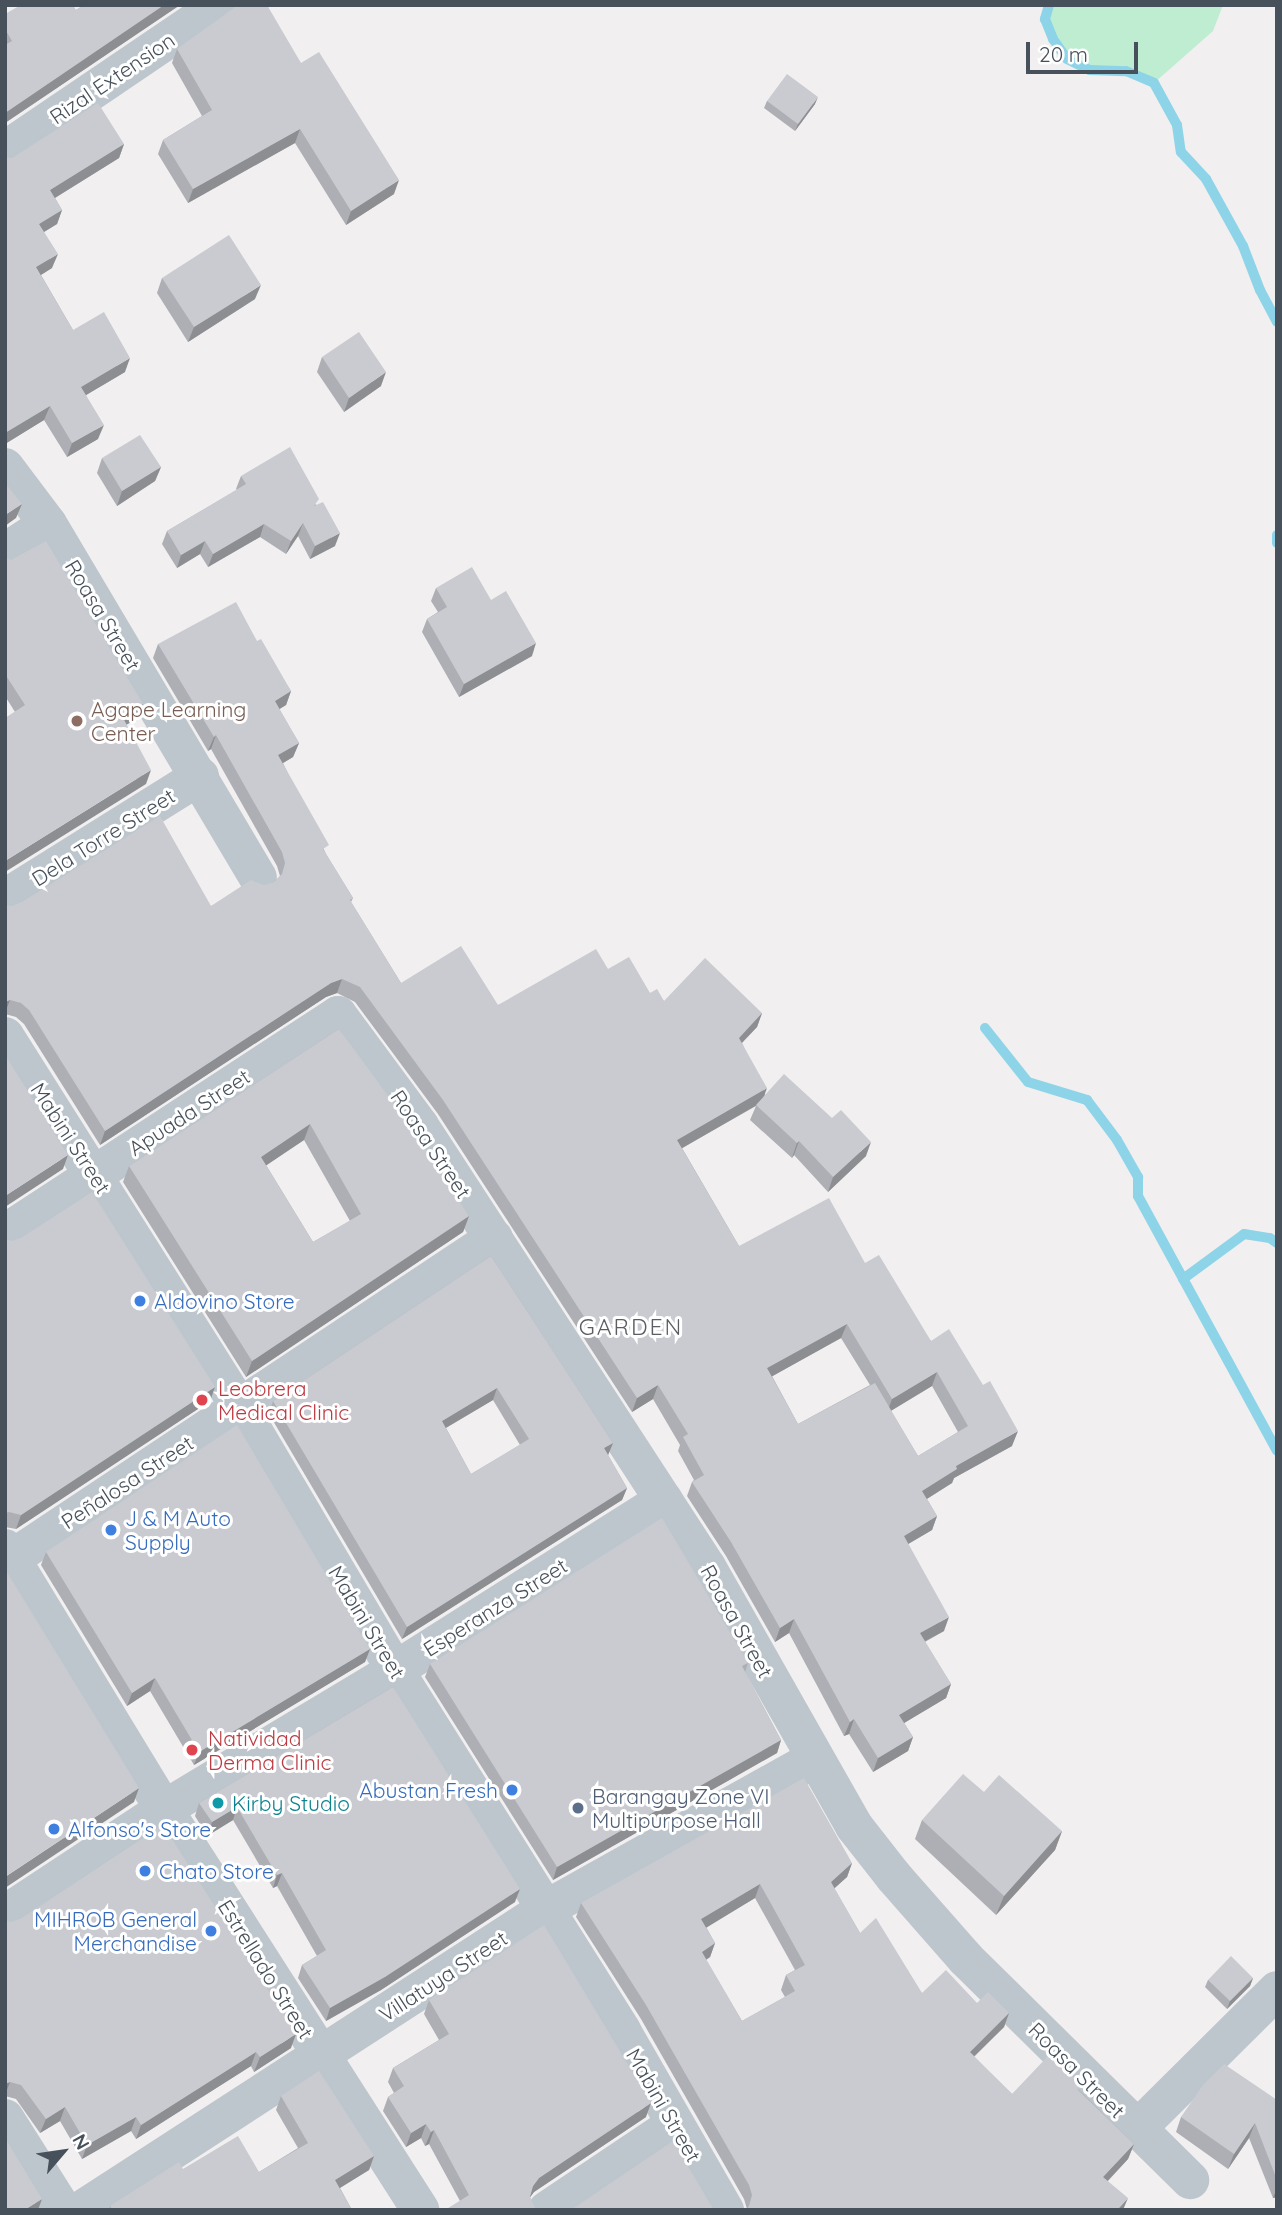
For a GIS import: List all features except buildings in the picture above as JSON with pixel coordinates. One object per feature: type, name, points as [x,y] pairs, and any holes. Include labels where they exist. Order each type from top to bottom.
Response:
[{"type":"street","name":"Rizal Extension","points":[[5,150],[219,5]]},
{"type":"street","name":"Roasa Street","points":[[5,467],[48,524],[258,877]]},
{"type":"street","points":[[5,552],[48,524]]},
{"type":"street","name":"Dela Torre Street","points":[[5,898],[200,776]]},
{"type":"street","name":"Roasa Street","points":[[338,1015],[420,1125],[708,1567],[854,1826],[894,1877],[966,1959],[1191,2180]]},
{"type":"street","name":"Apuada Street","points":[[5,1233],[338,1015]]},
{"type":"street","name":"Mabini Street","points":[[5,1036],[95,1174],[240,1408],[395,1670],[622,2031],[725,2210]]},
{"type":"street","name":"Peñalosa Street","points":[[8,1556],[240,1408],[494,1238]]},
{"type":"street","name":"Esperanza Street","points":[[5,1914],[164,1808],[395,1670],[664,1500]]},
{"type":"street","name":"Estrellado Street","points":[[8,1556],[320,2056],[420,2210]]},
{"type":"street","name":"Villatuya Street","points":[[81,2210],[544,1910],[814,1759]]},
{"type":"street","points":[[1137,2129],[1277,1990]]},
{"type":"street","points":[[5,2118],[64,2210]]},
{"type":"street","points":[[547,2210],[674,2125]]},
{"type":"green space","points":[[1049,5],[1223,5],[1213,31],[1154,83],[1126,71],[1090,70],[1067,59],[1053,39],[1045,19]]},
{"type":"waterway","points":[[1049,5],[1045,19],[1053,39],[1067,59],[1090,70],[1126,71],[1154,83],[1177,125],[1181,152],[1206,179],[1243,246],[1260,290],[1277,322]]},
{"type":"waterway","points":[[1277,535],[1277,543]]},
{"type":"waterway","points":[[985,1028],[1028,1082],[1087,1100],[1117,1140],[1138,1177],[1138,1196],[1277,1451]]},
{"type":"waterway","points":[[1183,1279],[1244,1234],[1270,1238],[1277,1243]]},
{"type":"place","name":"Agape Learning Center","points":[[77,721]]},
{"type":"place","name":"Aldovino Store","points":[[140,1301]]},
{"type":"place","name":"Leobrera Medical Clinic","points":[[202,1400]]},
{"type":"place","name":"J & M Auto Supply","points":[[111,1530]]},
{"type":"place","name":"Natividad Derma Clinic","points":[[192,1750]]},
{"type":"place","name":"Abustan Fresh","points":[[512,1790]]},
{"type":"place","name":"Kirby Studio","points":[[218,1803]]},
{"type":"place","name":"Barangay Zone VI Multipurpose Hall","points":[[578,1808]]},
{"type":"place","name":"Alfonso's Store","points":[[54,1829]]},
{"type":"place","name":"Chato Store","points":[[145,1871]]},
{"type":"place","name":"MIHROB General Merchandise","points":[[211,1931]]},
{"type":"district","name":"GARDEN","points":[[631,1327]]}]
